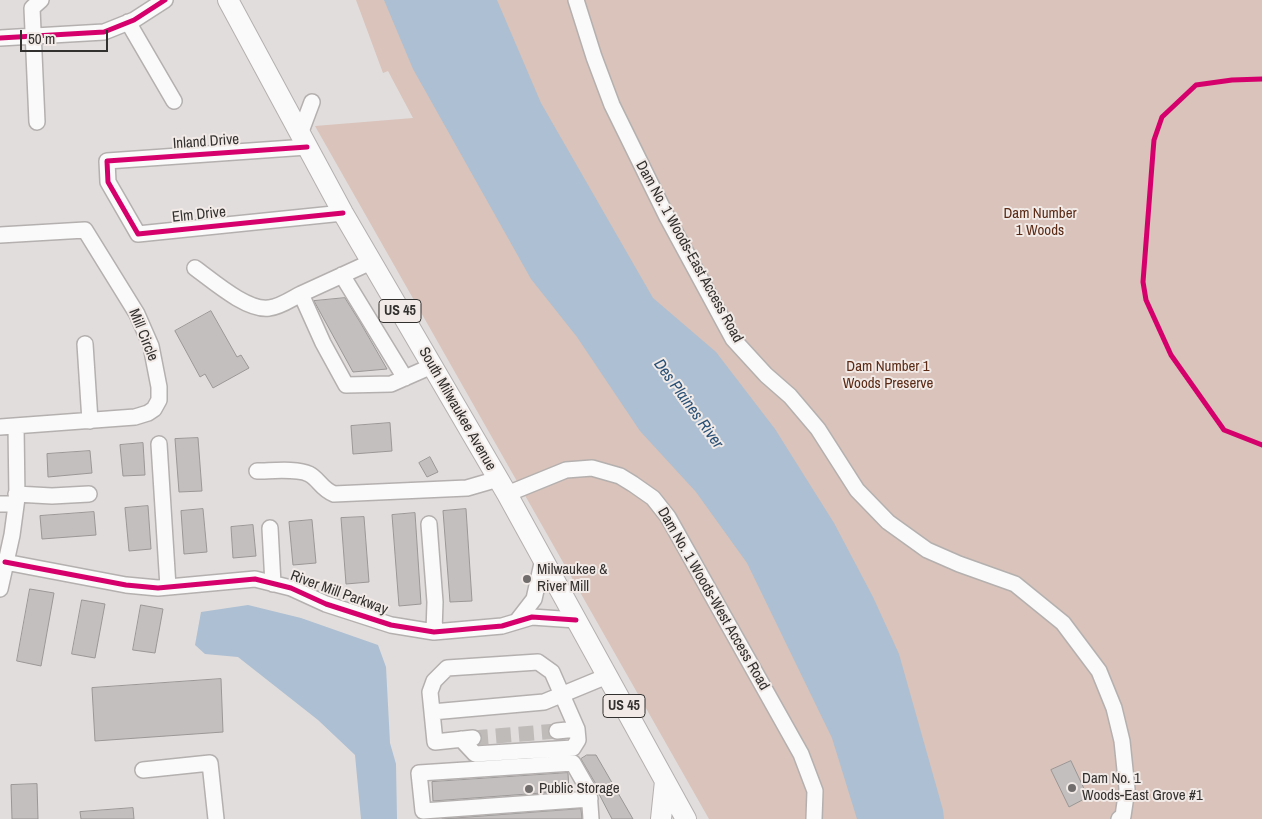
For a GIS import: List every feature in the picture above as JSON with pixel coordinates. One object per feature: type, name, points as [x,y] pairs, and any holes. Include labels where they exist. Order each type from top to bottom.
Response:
[{"type":"main road","name":"South Milwaukee Avenue","points":[[228,0],[342,212],[503,486],[686,819]]},
{"type":"main road","points":[[661,819],[665,781]]},
{"type":"street","points":[[37,122],[32,8],[41,0]]},
{"type":"street","name":"Dam No. 1 Woods-East Access Road","points":[[576,0],[612,106],[667,216],[733,339],[766,375],[790,396],[818,429],[857,490],[888,522],[927,550],[959,564],[1015,584],[1063,623],[1100,671],[1114,708],[1122,741],[1127,788],[1123,816],[1119,819]]},
{"type":"street","points":[[0,38],[104,32],[128,22],[160,1]]},
{"type":"street","points":[[128,22],[174,101]]},
{"type":"street","points":[[304,141],[312,102]]},
{"type":"street","name":"Inland Drive","points":[[107,161],[304,141]]},
{"type":"street","name":"Elm Drive","points":[[107,161],[108,182],[138,234],[342,212]]},
{"type":"street","name":"Mill Circle","points":[[0,235],[85,230],[137,314],[151,346],[159,387],[159,400],[154,409],[135,417],[0,427]]},
{"type":"street","points":[[195,268],[248,305],[268,308],[284,303],[371,262]]},
{"type":"street","points":[[342,275],[405,378]]},
{"type":"street","points":[[301,294],[323,343],[346,385],[391,384],[432,366]]},
{"type":"street","points":[[85,344],[90,421]]},
{"type":"street","points":[[0,589],[12,535],[16,499],[16,426]]},
{"type":"street","points":[[159,444],[168,587]]},
{"type":"street","name":"Dam No. 1 Woods-West Access Road","points":[[257,471],[300,471],[311,474],[325,490],[334,494],[503,486],[566,470],[592,468],[620,476],[653,498],[668,517],[801,754],[815,791],[814,819]]},
{"type":"street","points":[[0,504],[16,499],[90,494]]},
{"type":"street","points":[[429,524],[435,602],[434,632]]},
{"type":"street","points":[[270,528],[273,584]]},
{"type":"street","points":[[517,621],[534,599],[543,559]]},
{"type":"street","name":"River Mill Parkway","points":[[5,562],[126,585],[158,588],[255,579],[291,588],[326,604],[391,625],[434,632],[502,626],[532,617],[576,620]]},
{"type":"street","points":[[538,662],[552,672],[562,695],[577,729],[578,740],[572,748],[475,754],[467,739],[435,742],[430,692],[434,681],[448,668],[538,662]]},
{"type":"street","points":[[432,712],[544,702],[607,676]]},
{"type":"street","points":[[557,731],[577,729]]},
{"type":"street","points":[[590,799],[423,811],[420,773],[573,763],[588,791],[590,799],[592,819]]},
{"type":"street","points":[[143,770],[210,764],[216,819]]},
{"type":"green space","name":"Dam Number 1 Woods Preserve","points":[[356,0],[1262,0],[1262,819],[709,819],[315,126],[413,118],[388,71],[383,73]]},
{"type":"water","name":"Des Plaines River","points":[[384,0],[497,0],[541,103],[653,298],[716,352],[775,429],[834,523],[873,597],[899,654],[944,819],[857,819],[832,738],[747,563],[696,492],[640,431],[577,337],[531,279],[413,69]]},
{"type":"water","points":[[248,605],[301,618],[378,645],[386,667],[390,743],[396,764],[397,819],[361,819],[355,755],[318,720],[238,657],[205,654],[195,645],[201,612]]},
{"type":"building","points":[[345,298],[387,369],[353,372],[314,301]]},
{"type":"building","points":[[211,311],[237,357],[241,355],[249,368],[213,388],[205,374],[200,377],[175,331]]},
{"type":"building","points":[[390,423],[392,451],[353,454],[351,426]]},
{"type":"building","points":[[198,438],[202,491],[179,492],[175,439]]},
{"type":"building","points":[[143,443],[145,475],[123,476],[120,445]]},
{"type":"building","points":[[90,451],[92,473],[48,477],[47,454]]},
{"type":"building","points":[[430,457],[438,472],[427,477],[419,463]]},
{"type":"building","points":[[148,506],[151,549],[129,551],[125,508]]},
{"type":"building","points":[[203,509],[207,552],[184,554],[181,511]]},
{"type":"building","points":[[466,509],[472,601],[450,602],[443,511]]},
{"type":"building","points":[[94,512],[96,535],[42,539],[40,516]]},
{"type":"building","points":[[415,513],[421,604],[399,606],[392,515]]},
{"type":"building","points":[[364,517],[369,582],[346,584],[341,518]]},
{"type":"building","points":[[312,520],[316,563],[293,565],[289,522]]},
{"type":"building","points":[[253,525],[256,556],[233,558],[231,527]]},
{"type":"building","points":[[30,589],[54,593],[41,666],[17,661]]},
{"type":"building","points":[[82,600],[105,604],[95,658],[72,654]]},
{"type":"building","points":[[141,605],[163,609],[155,653],[133,650]]},
{"type":"building","points":[[221,679],[223,732],[95,741],[92,688]]},
{"type":"building","points":[[587,755],[596,755],[633,819],[612,819],[597,786],[581,759]]},
{"type":"building","name":"Dam No. 1 Woods-East Grove #1","points":[[1071,761],[1088,797],[1069,807],[1051,770]]},
{"type":"building","points":[[568,773],[569,791],[433,801],[432,782]]},
{"type":"building","points":[[37,784],[38,819],[12,819],[11,785]]},
{"type":"building","points":[[133,808],[134,819],[81,819],[80,812]]},
{"type":"building","points":[[581,809],[582,819],[442,819]]},
{"type":"tunnel","points":[[473,738],[557,731]]},
{"type":"cycle path","points":[[0,38],[104,32],[134,20],[165,0]]},
{"type":"cycle path","points":[[1262,79],[1232,80],[1196,85],[1162,117],[1154,140],[1143,282],[1146,300],[1171,355],[1224,430],[1262,445]]},
{"type":"cycle path","points":[[307,147],[107,161],[108,182],[138,234],[343,213]]},
{"type":"cycle path","points":[[5,562],[126,585],[158,588],[255,579],[291,588],[326,604],[391,625],[434,632],[502,626],[532,617],[576,620]]},
{"type":"place","name":"Milwaukee & River Mill","points":[[527,579]]},
{"type":"place","name":"Dam No. 1 Woods-East Grove #1","points":[[1072,788]]},
{"type":"place","name":"Public Storage","points":[[529,789]]},
{"type":"park label","name":"Dam Number 1 Woods","points":[[1040,222]]}]
